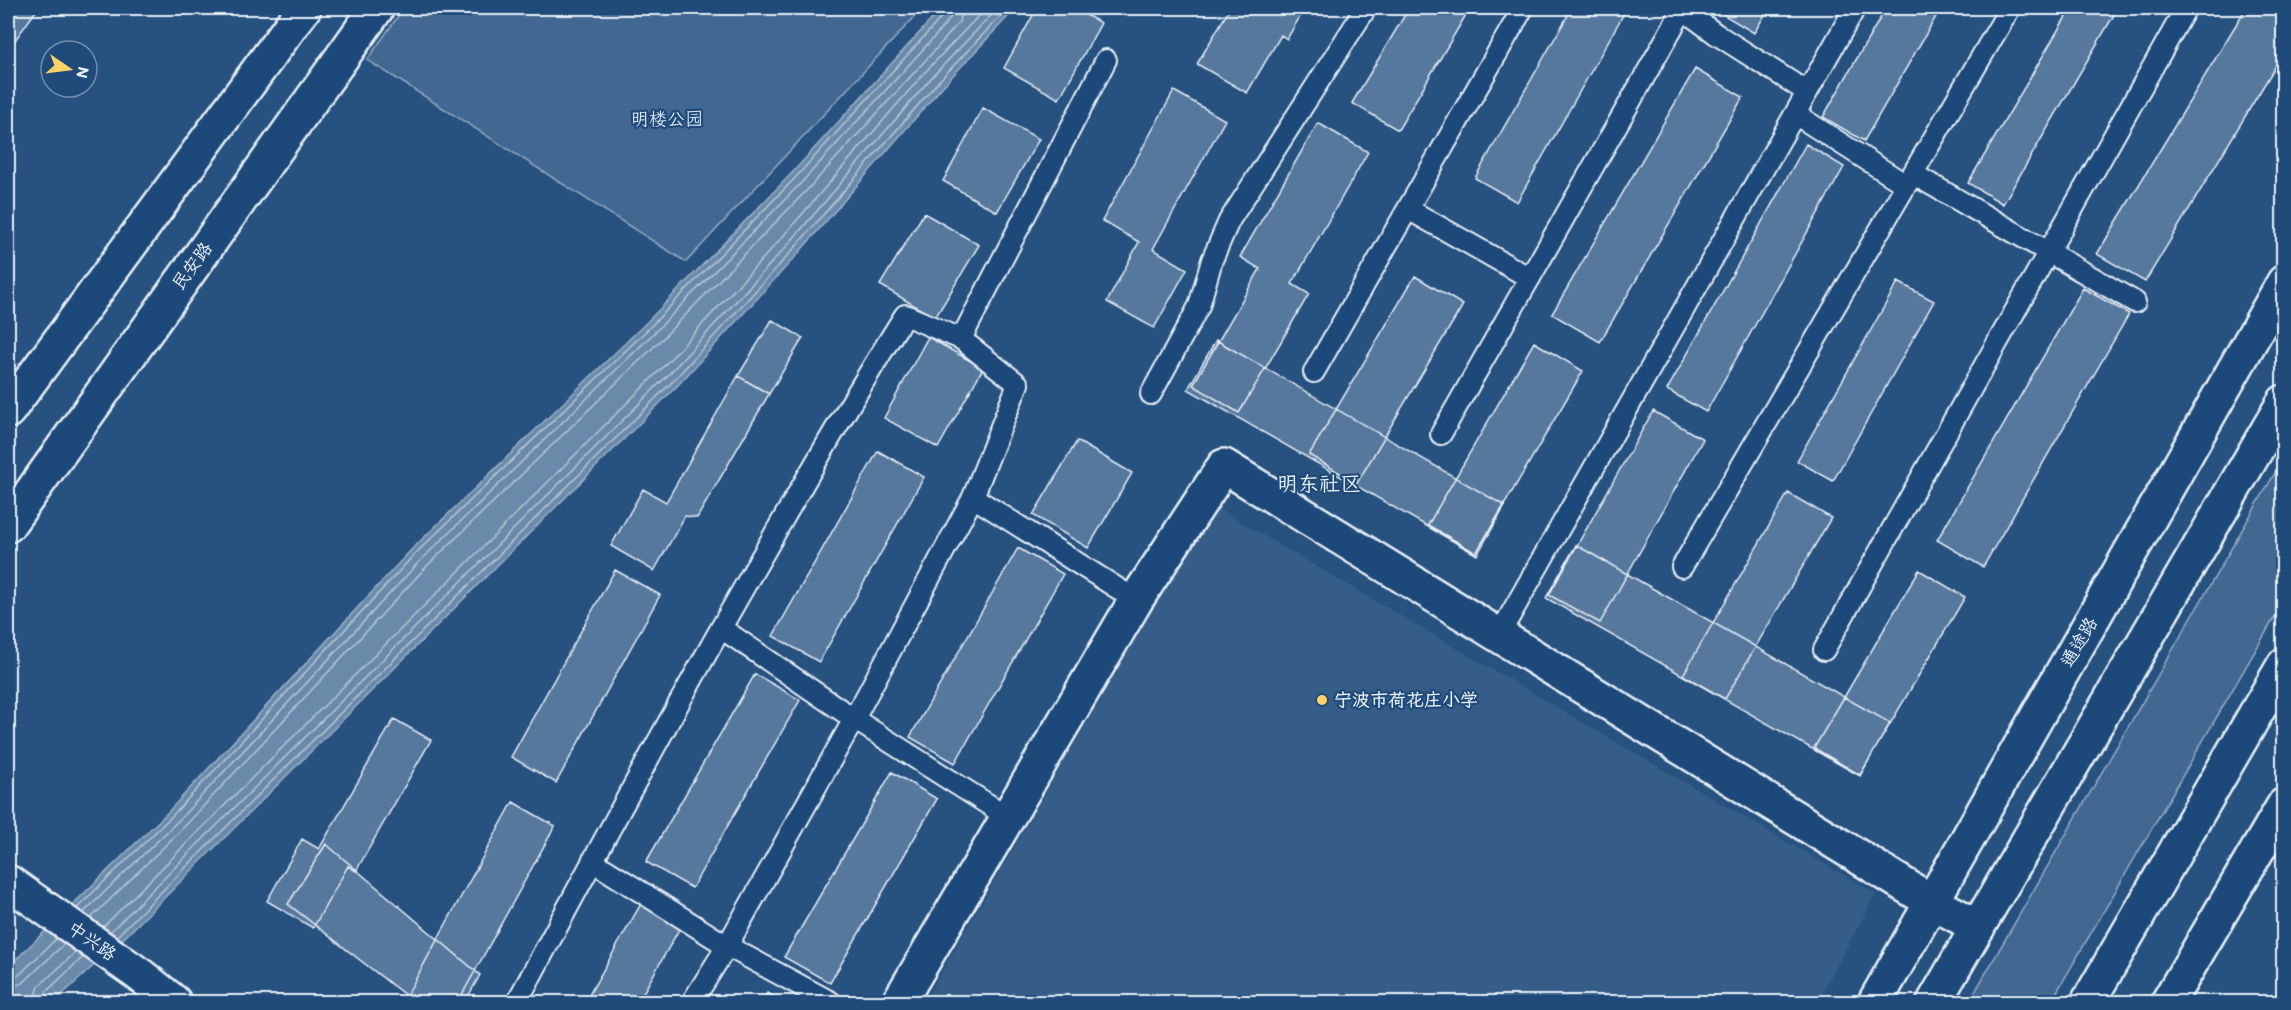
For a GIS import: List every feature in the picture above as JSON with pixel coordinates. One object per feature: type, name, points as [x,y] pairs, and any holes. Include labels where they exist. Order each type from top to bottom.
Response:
[{"type":"main road","points":[[8,411],[304,8]]},
{"type":"main road","name":"民安路","points":[[8,525],[377,8]]},
{"type":"main road","name":"通途路","points":[[1875,1002],[2283,282]]},
{"type":"main road","points":[[1934,1002],[2283,402]]},
{"type":"main road","points":[[898,1002],[1136,600],[1224,466],[1932,902],[1978,927]]},
{"type":"main road","points":[[2088,1002],[2283,665]]},
{"type":"main road","points":[[2168,1002],[2283,805]]},
{"type":"main road","name":"中兴路","points":[[8,882],[140,975],[174,1002]]},
{"type":"lane","points":[[1151,394],[1199,306],[1212,260],[1229,221],[1366,8]]},
{"type":"lane","points":[[1314,372],[1523,8]]},
{"type":"lane","points":[[1441,434],[1682,8],[1716,34],[1807,92]]},
{"type":"lane","points":[[1499,635],[1855,8]]},
{"type":"lane","points":[[1682,567],[2010,8]]},
{"type":"lane","points":[[1824,650],[2186,8]]},
{"type":"lane","points":[[961,339],[1106,60]]},
{"type":"lane","points":[[1795,114],[1909,180],[2135,302]]},
{"type":"lane","points":[[1408,209],[1530,278]]},
{"type":"lane","points":[[517,1002],[721,628],[856,393],[905,315],[961,339],[1018,384],[973,496],[854,719],[727,946],[692,1002]]},
{"type":"lane","points":[[973,496],[1136,600]]},
{"type":"lane","points":[[721,628],[854,719],[1008,817]]},
{"type":"lane","points":[[592,861],[727,946],[831,1002]]},
{"type":"shaded area","name":"宁波市荷花庄小学","points":[[1213,506],[1876,894],[1817,1002],[924,1002]]},
{"type":"green space","name":"明楼公园","points":[[404,8],[923,8],[686,262],[367,60]]},
{"type":"green space","points":[[2283,459],[2283,603],[2051,1002],[1969,1002]]},
{"type":"water","points":[[942,8],[1016,8],[943,86],[796,256],[679,384],[125,937],[54,1002],[8,1002],[8,967],[168,812],[411,550],[647,322],[792,173]]},
{"type":"building","points":[[8,8],[38,8],[8,50]]},
{"type":"building","points":[[1037,8],[1073,8],[1101,23],[1059,99],[1004,68]]},
{"type":"building","points":[[1230,8],[1240,10],[1241,8],[1305,8],[1287,39],[1281,35],[1247,93],[1197,64]]},
{"type":"building","points":[[1409,8],[1470,8],[1398,130],[1352,103]]},
{"type":"building","points":[[1572,8],[1627,8],[1517,202],[1475,178]]},
{"type":"building","points":[[1717,8],[1769,8],[1754,33],[1716,10]]},
{"type":"building","points":[[1886,8],[1941,8],[1864,141],[1823,117]]},
{"type":"building","points":[[2071,8],[2118,8],[2003,204],[1968,183]]},
{"type":"building","points":[[2246,8],[2264,8],[2284,19],[2284,52],[2145,282],[2097,254]]},
{"type":"building","points":[[1695,69],[1743,97],[1600,342],[1552,314]]},
{"type":"building","points":[[1174,91],[1225,120],[1153,249],[1187,269],[1154,328],[1107,302],[1139,242],[1102,221]]},
{"type":"building","points":[[983,108],[1039,139],[997,212],[943,181]]},
{"type":"building","points":[[1318,123],[1368,152],[1292,284],[1309,294],[1239,413],[1193,385],[1260,269],[1240,257]]},
{"type":"building","points":[[1806,144],[1844,167],[1706,412],[1667,390]]},
{"type":"building","points":[[924,213],[979,245],[935,318],[880,285]]},
{"type":"building","points":[[1415,276],[1463,305],[1357,483],[1309,455]]},
{"type":"building","points":[[1898,282],[1934,301],[1833,481],[1797,461]]},
{"type":"building","points":[[2083,288],[2129,314],[1983,567],[1937,540]]},
{"type":"building","points":[[772,320],[803,338],[769,394],[738,376]]},
{"type":"building","points":[[928,337],[983,368],[938,448],[884,418]]},
{"type":"building","points":[[1216,340],[1505,506],[1477,555],[1188,389]]},
{"type":"building","points":[[1534,342],[1583,371],[1476,553],[1428,525]]},
{"type":"building","points":[[738,376],[769,394],[697,518],[685,516],[654,571],[611,546],[643,489],[666,502]]},
{"type":"building","points":[[1653,411],[1703,439],[1600,623],[1549,595]]},
{"type":"building","points":[[1077,441],[1132,473],[1088,548],[1033,515]]},
{"type":"building","points":[[878,451],[924,477],[819,662],[773,636]]},
{"type":"building","points":[[1788,493],[1831,518],[1725,699],[1683,675]]},
{"type":"building","points":[[1576,545],[1890,723],[1860,776],[1546,598]]},
{"type":"building","points":[[1018,548],[1063,574],[955,763],[910,737]]},
{"type":"building","points":[[615,570],[660,595],[556,783],[511,757]]},
{"type":"building","points":[[1919,570],[1965,597],[1860,775],[1814,748]]},
{"type":"building","points":[[755,674],[800,700],[692,888],[646,862]]},
{"type":"building","points":[[394,719],[431,740],[356,871],[348,866],[313,928],[267,901],[302,839],[319,849]]},
{"type":"building","points":[[892,772],[937,799],[830,983],[784,957]]},
{"type":"building","points":[[513,802],[555,826],[458,1002],[421,1002],[407,995]]},
{"type":"building","points":[[326,844],[480,975],[465,1002],[414,1002],[288,904]]},
{"type":"building","points":[[642,902],[682,924],[638,1002],[585,1002]]},
{"type":"building","points":[[767,993],[784,1002],[762,1002]]},
{"type":"place","name":"宁波市荷花庄小学","points":[[1322,700]]},
{"type":"district","name":"明东社区","points":[[1319,484]]}]
